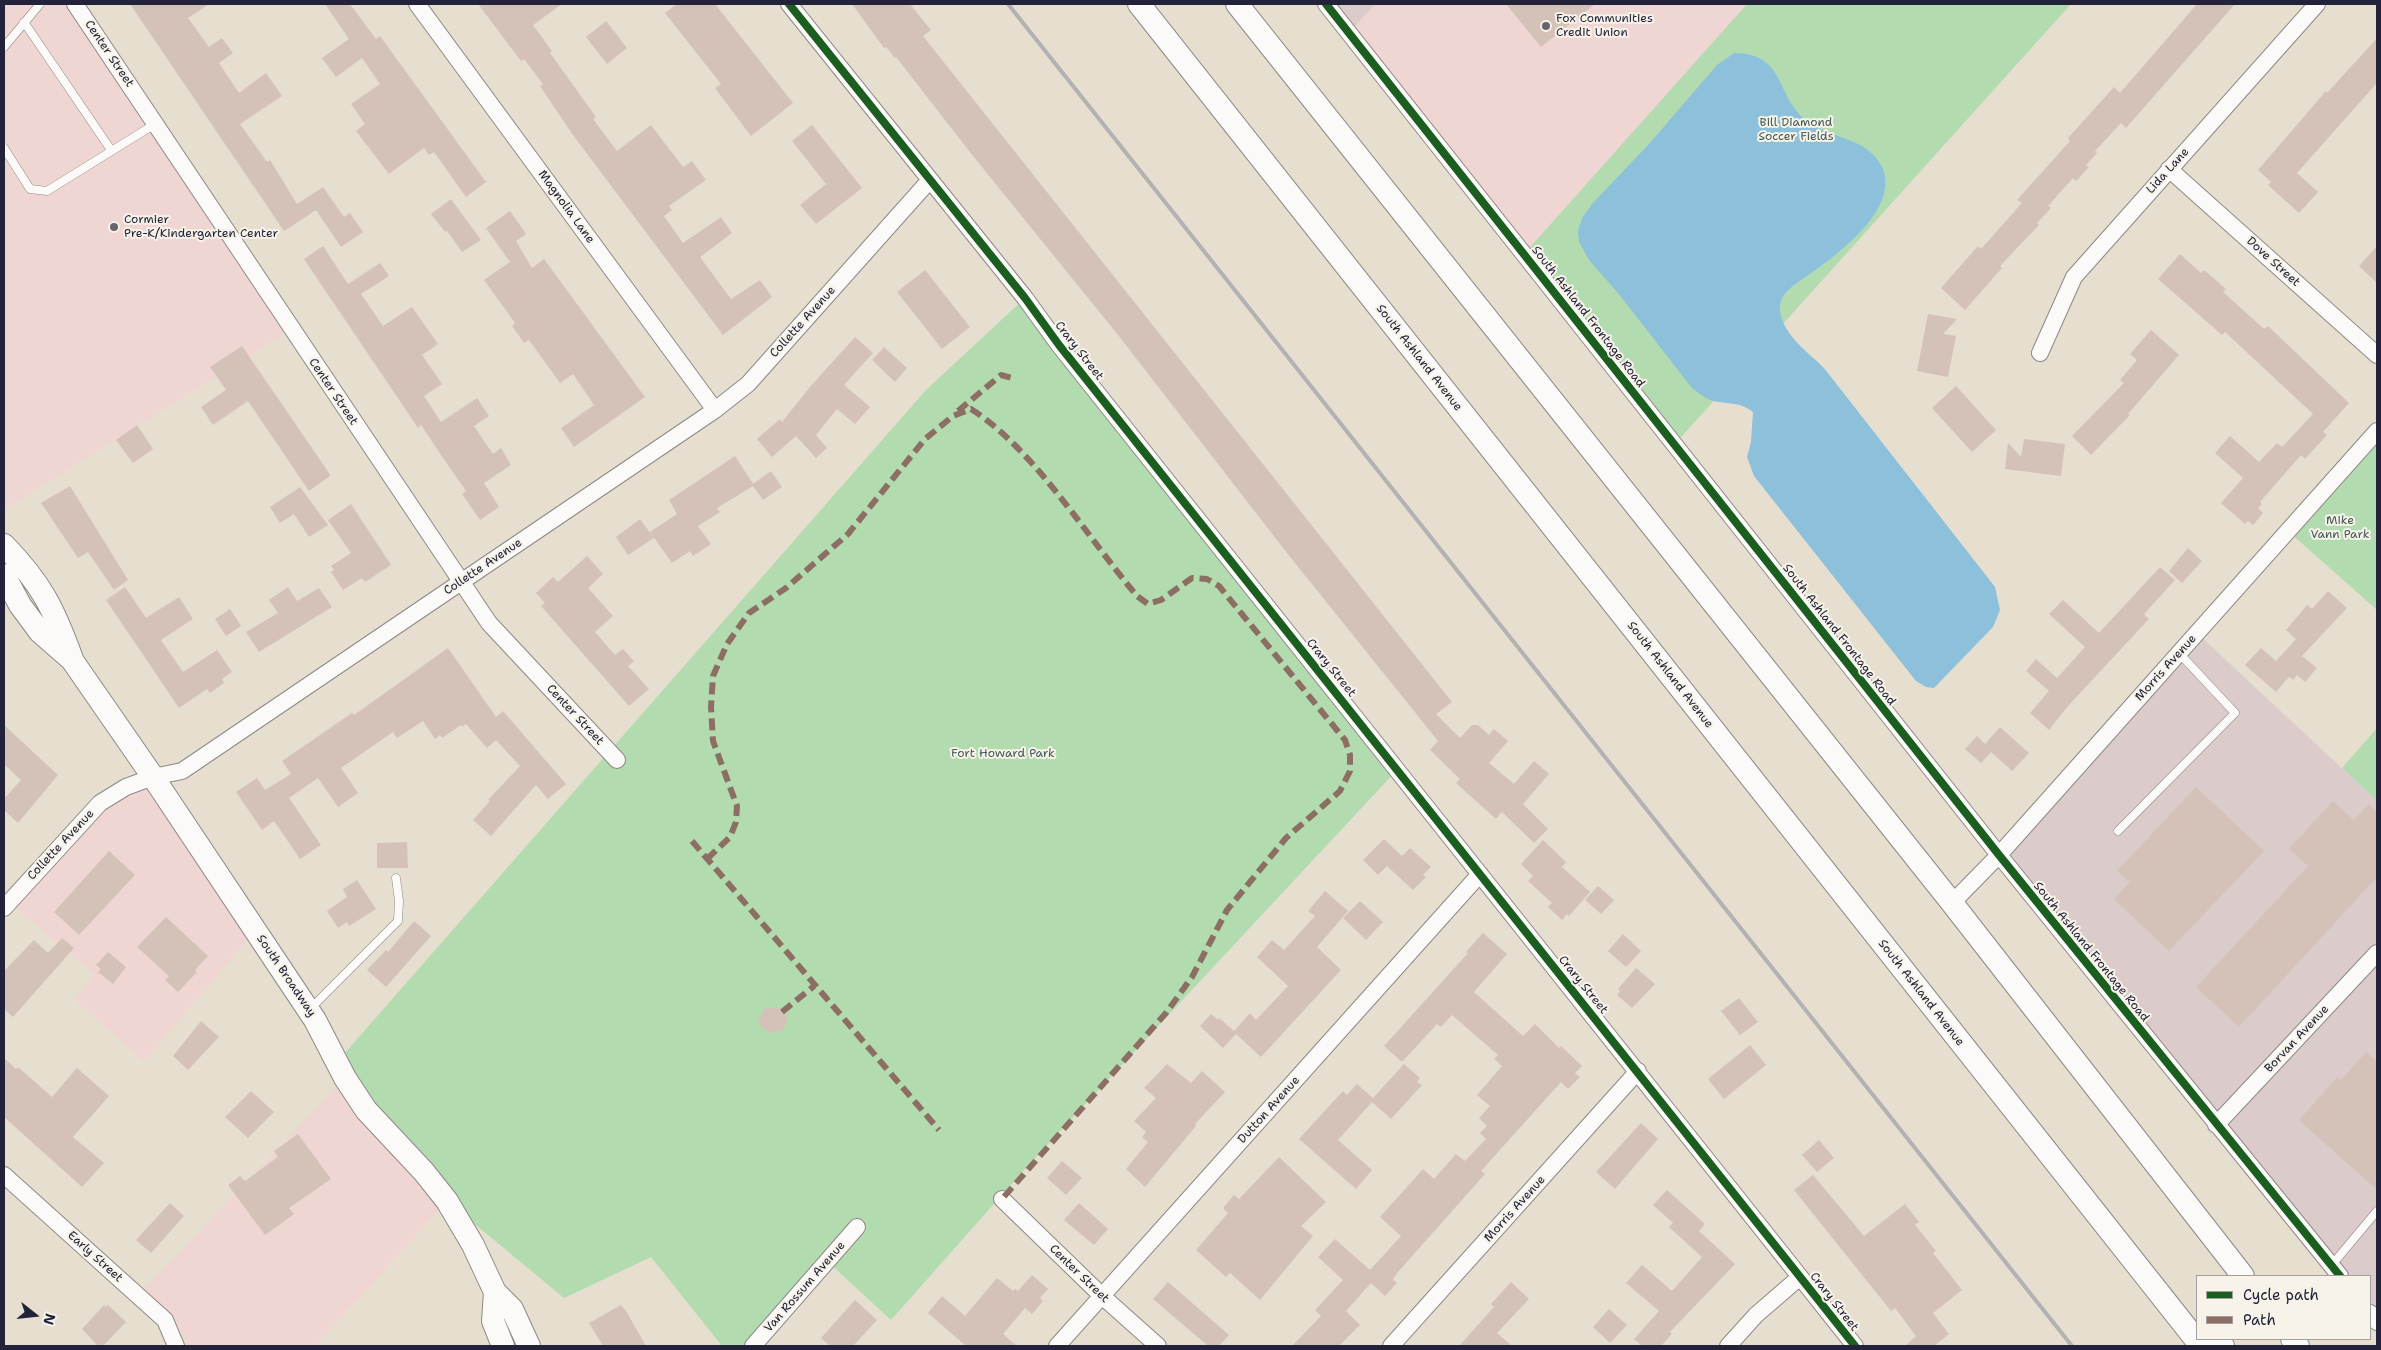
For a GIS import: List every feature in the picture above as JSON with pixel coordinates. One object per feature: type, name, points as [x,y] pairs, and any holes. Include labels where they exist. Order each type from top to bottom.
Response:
[{"type":"main road","name":"South Ashland Avenue","points":[[1140,4],[2196,1340]]},
{"type":"main road","points":[[1237,4],[1952,904],[2242,1275]]},
{"type":"main road","name":"South Broadway","points":[[4,545],[28,569],[42,591],[56,616],[72,660]]},
{"type":"main road","name":"South Broadway","points":[[4,575],[20,605],[40,632],[72,660],[153,777],[309,1010],[345,1078],[366,1110],[424,1172],[447,1201],[473,1244],[495,1292],[512,1309],[529,1346]]},
{"type":"main road","points":[[2138,1268],[2196,1321]]},
{"type":"main road","name":"South Broadway","points":[[495,1292],[493,1321],[503,1346]]},
{"type":"street","name":"Center Street","points":[[75,4],[291,330],[490,623],[617,760]]},
{"type":"street","name":"Magnolia Lane","points":[[417,4],[715,410]]},
{"type":"street","name":"Crary Street","points":[[789,4],[929,181],[1025,298],[1059,345],[1855,1346]]},
{"type":"street","name":"South Ashland Frontage Road","points":[[1326,4],[1999,855],[2335,1271]]},
{"type":"street","name":"Lida Lane","points":[[2040,353],[2074,277],[2317,4]]},
{"type":"street","name":"Dove Street","points":[[2169,169],[2377,355]]},
{"type":"street","name":"Collette Avenue","points":[[4,908],[100,803],[122,789],[153,777],[182,770],[715,410],[748,384],[929,181]]},
{"type":"street","name":"Morris Avenue","points":[[1952,904],[1999,855],[2377,431]]},
{"type":"street","name":"Dutton Avenue","points":[[1057,1346],[1480,874]]},
{"type":"street","name":"Borvan Avenue","points":[[2216,1125],[2377,953]]},
{"type":"street","name":"Morris Avenue","points":[[1391,1346],[1638,1071]]},
{"type":"street","name":"Early Street","points":[[4,1175],[165,1320],[176,1346]]},
{"type":"street","name":"Center Street","points":[[1002,1199],[1102,1296],[1158,1346]]},
{"type":"street","name":"Van Rossum Avenue","points":[[752,1346],[857,1227]]},
{"type":"street","points":[[1728,1346],[1756,1315],[1800,1278]]},
{"type":"lane","points":[[4,46],[40,4]]},
{"type":"lane","points":[[24,22],[111,150]]},
{"type":"lane","points":[[4,148],[30,189],[47,191],[156,124]]},
{"type":"lane","points":[[2118,830],[2235,713],[2179,654]]},
{"type":"lane","points":[[309,1010],[398,921],[400,901],[396,878]]},
{"type":"lane","points":[[2335,1271],[2377,1211]]},
{"type":"shaded area","name":"Cormier Pre-K/Kindergarten Center","points":[[4,4],[75,4],[291,330],[4,510]]},
{"type":"shaded area","points":[[1326,4],[1375,4],[1349,33]]},
{"type":"shaded area","points":[[1375,4],[1747,4],[1524,254],[1349,33]]},
{"type":"shaded area","points":[[2197,633],[2377,801],[2377,1322],[2371,1314],[2371,1275],[2339,1275],[1999,855]]},
{"type":"shaded area","points":[[153,777],[255,931],[144,1061],[74,1000],[95,975],[9,902],[85,818]]},
{"type":"shaded area","points":[[345,1078],[447,1201],[315,1346],[176,1346],[138,1296]]},
{"type":"green space","name":"Bill Diamond Soccer Fields","points":[[1747,4],[2071,4],[1674,445],[1524,254]]},
{"type":"green space","name":"Fort Howard Park","points":[[1025,298],[1397,770],[1024,1170],[891,1320],[828,1262],[752,1346],[722,1346],[651,1257],[564,1298],[447,1201],[337,1062],[926,390]]},
{"type":"green space","name":"Mike Vann Park","points":[[2377,431],[2377,610],[2288,531]]},
{"type":"green space","points":[[2377,728],[2377,801],[2342,768]]},
{"type":"water","points":[[1734,53],[1750,55],[1761,59],[1776,74],[1786,94],[1801,116],[1821,129],[1866,149],[1882,167],[1885,182],[1883,197],[1876,212],[1853,240],[1786,292],[1780,303],[1780,311],[1784,324],[1793,338],[1824,368],[1995,587],[2000,610],[1993,627],[1934,688],[1926,687],[1916,681],[1754,476],[1747,457],[1751,442],[1753,412],[1741,405],[1711,400],[1692,388],[1618,293],[1589,260],[1579,242],[1578,231],[1582,218],[1592,204],[1649,144],[1717,65]]},
{"type":"building","points":[[130,4],[209,4],[188,18],[209,47],[222,38],[233,53],[219,63],[239,93],[266,73],[282,96],[240,124],[267,162],[270,160],[297,204],[323,187],[344,217],[350,213],[363,232],[341,247],[316,210],[284,231]]},
{"type":"building","points":[[325,4],[350,4],[376,39],[380,36],[486,182],[466,197],[434,152],[429,155],[424,148],[389,174],[356,131],[365,124],[351,104],[380,84],[362,58],[336,77],[322,58],[349,39]]},
{"type":"building","points":[[478,4],[562,4],[533,25],[552,51],[550,53],[596,117],[593,119],[617,151],[651,125],[683,167],[692,161],[706,180],[669,206],[672,210],[664,216],[683,243],[721,217],[732,233],[700,257],[731,299],[760,280],[772,297],[723,335],[573,135],[540,86],[543,84],[524,59],[521,61]]},
{"type":"building","points":[[677,4],[715,4],[793,103],[751,136],[715,88],[721,84],[665,13]]},
{"type":"building","points":[[852,4],[910,4],[931,30],[923,36],[1452,702],[1436,714],[1460,738],[1472,725],[1478,725],[1489,735],[1494,729],[1508,741],[1489,763],[1514,784],[1534,761],[1549,774],[1523,804],[1548,829],[1534,843],[1502,812],[1496,819],[1456,783],[1460,779],[1430,750],[1438,741],[1287,553],[1118,335],[973,156],[896,57],[886,47],[884,48]]},
{"type":"building","name":"Fox Communities Credit Union","points":[[1506,4],[1595,4],[1541,47]]},
{"type":"building","points":[[2197,4],[2235,4],[2126,128],[2121,123],[2095,151],[2097,153],[2086,165],[2089,167],[2076,181],[2073,178],[2048,206],[2051,208],[2037,223],[2039,225],[2000,266],[2002,268],[1965,310],[1941,288],[1978,246],[1981,249],[2022,203],[2017,200],[2070,141],[2068,138],[2114,87],[2120,93]]},
{"type":"building","points":[[606,21],[627,48],[607,64],[586,37]]},
{"type":"building","points":[[2377,38],[2377,83],[2297,173],[2318,192],[2299,213],[2268,185],[2271,182],[2258,170],[2326,91],[2327,93]]},
{"type":"building","points":[[812,125],[862,188],[816,224],[800,205],[826,184],[792,141]]},
{"type":"building","points":[[451,199],[481,240],[462,252],[447,231],[445,232],[431,214]]},
{"type":"building","points":[[510,211],[526,234],[516,241],[532,268],[544,259],[645,397],[574,447],[561,428],[594,405],[573,374],[560,383],[529,340],[524,343],[512,326],[515,323],[484,280],[510,262],[486,228]]},
{"type":"building","points":[[323,246],[348,284],[380,263],[389,276],[361,294],[383,326],[412,307],[438,344],[422,355],[442,384],[424,396],[441,422],[477,398],[489,416],[474,426],[493,454],[501,448],[511,465],[484,483],[499,507],[480,520],[462,494],[466,491],[421,425],[418,428],[304,259]]},
{"type":"building","points":[[2377,246],[2377,283],[2359,266]]},
{"type":"building","points":[[2180,254],[2201,273],[2204,270],[2226,289],[2223,292],[2264,329],[2268,326],[2349,403],[2323,432],[2327,435],[2305,459],[2301,455],[2260,502],[2262,504],[2258,508],[2263,513],[2253,525],[2248,521],[2245,524],[2221,503],[2243,478],[2215,453],[2230,436],[2259,462],[2277,443],[2282,447],[2313,414],[2225,332],[2222,335],[2158,279]]},
{"type":"building","points":[[925,270],[970,327],[942,349],[897,292]]},
{"type":"building","points":[[1928,314],[1957,319],[1943,334],[1956,336],[1948,377],[1917,371]]},
{"type":"building","points":[[2151,330],[2179,355],[2128,414],[2130,415],[2091,455],[2072,436],[2124,383],[2120,380],[2137,360],[2130,354]]},
{"type":"building","points":[[855,337],[873,353],[844,385],[870,407],[855,424],[837,409],[816,435],[827,448],[816,458],[796,436],[772,457],[757,439],[780,419],[782,422],[809,388]]},
{"type":"building","points":[[242,346],[329,473],[330,476],[309,491],[248,401],[213,425],[201,407],[226,390],[210,367]]},
{"type":"building","points":[[884,347],[907,368],[895,382],[872,360]]},
{"type":"building","points":[[1956,386],[1996,430],[1972,452],[1932,408]]},
{"type":"building","points":[[137,425],[153,449],[133,463],[116,440]]},
{"type":"building","points":[[2024,439],[2065,444],[2061,476],[2005,469],[2008,443],[2021,457]]},
{"type":"building","points":[[735,456],[753,484],[771,471],[782,487],[763,500],[753,486],[717,508],[720,512],[698,526],[711,544],[693,556],[690,551],[672,563],[650,532],[677,514],[669,500]]},
{"type":"building","points":[[70,486],[128,580],[114,590],[88,552],[78,558],[41,503]]},
{"type":"building","points":[[300,487],[328,525],[309,537],[294,514],[280,523],[270,507]]},
{"type":"building","points":[[351,504],[391,565],[365,582],[362,578],[343,590],[331,572],[334,570],[331,566],[351,553],[328,520]]},
{"type":"building","points":[[640,519],[654,538],[628,555],[616,537]]},
{"type":"building","points":[[2188,548],[2202,561],[2182,583],[2169,571]]},
{"type":"building","points":[[587,556],[603,574],[588,588],[613,616],[595,632],[615,655],[623,649],[634,661],[628,666],[649,689],[629,706],[541,606],[545,603],[536,593],[553,577],[558,582]]},
{"type":"building","points":[[2160,567],[2175,580],[2144,614],[2149,619],[2068,706],[2049,730],[2030,713],[2049,691],[2026,671],[2036,659],[2057,678],[2085,647],[2049,614],[2063,600],[2099,633]]},
{"type":"building","points":[[125,587],[146,618],[179,597],[193,619],[161,640],[183,672],[217,650],[232,672],[222,679],[224,683],[210,693],[207,689],[179,708],[106,600]]},
{"type":"building","points":[[288,587],[297,601],[319,588],[332,607],[259,652],[246,632],[278,613],[269,600]]},
{"type":"building","points":[[2328,591],[2347,608],[2302,656],[2317,668],[2305,682],[2297,675],[2293,680],[2289,677],[2276,692],[2245,665],[2261,648],[2276,661],[2296,639],[2286,630],[2307,605],[2312,609]]},
{"type":"building","points":[[230,609],[241,626],[226,636],[215,619]]},
{"type":"building","points":[[448,648],[496,717],[503,711],[566,784],[548,799],[536,785],[491,836],[473,820],[490,801],[488,800],[520,766],[496,740],[487,748],[466,724],[462,727],[461,725],[442,738],[440,735],[435,739],[423,721],[397,738],[393,732],[341,768],[358,793],[338,807],[318,778],[289,798],[321,845],[300,859],[274,821],[262,830],[236,792],[257,778],[265,790],[291,774],[282,761],[352,713],[354,715]]},
{"type":"building","points":[[4,725],[58,775],[18,823],[4,810],[4,799],[21,780],[4,764]]},
{"type":"building","points":[[2000,727],[2029,753],[2012,771],[1991,752],[1981,763],[1965,749],[1977,736],[1985,744]]},
{"type":"building","points":[[2196,787],[2264,851],[2169,951],[2114,899],[2130,882],[2117,871]]},
{"type":"building","points":[[2333,801],[2354,820],[2369,804],[2377,812],[2377,877],[2239,1027],[2196,987],[2308,866],[2289,849]]},
{"type":"building","points":[[1384,839],[1402,856],[1410,848],[1431,867],[1423,875],[1426,877],[1413,890],[1387,866],[1378,875],[1363,860]]},
{"type":"building","points":[[1543,840],[1566,862],[1562,867],[1590,892],[1569,916],[1567,914],[1562,920],[1548,907],[1552,903],[1528,881],[1533,876],[1521,864]]},
{"type":"building","points":[[407,842],[408,868],[377,868],[377,843]]},
{"type":"building","points":[[109,851],[135,875],[79,935],[54,912]]},
{"type":"building","points":[[357,880],[376,909],[349,926],[347,922],[338,928],[327,911],[347,897],[343,889]]},
{"type":"building","points":[[1598,886],[1614,900],[1601,914],[1585,900]]},
{"type":"building","points":[[1325,891],[1348,911],[1317,947],[1341,970],[1261,1057],[1236,1034],[1223,1048],[1200,1026],[1211,1014],[1218,1020],[1219,1018],[1234,1031],[1250,1013],[1256,1020],[1288,986],[1257,957],[1272,940],[1284,950],[1315,916],[1308,911]]},
{"type":"building","points":[[1360,901],[1383,922],[1366,940],[1343,918]]},
{"type":"building","points":[[166,917],[208,956],[195,970],[197,972],[178,992],[165,980],[169,976],[137,947]]},
{"type":"building","points":[[414,921],[431,936],[386,987],[367,970],[386,950],[388,952]]},
{"type":"building","points":[[1483,933],[1507,954],[1474,992],[1523,1036],[1535,1024],[1559,1048],[1561,1046],[1582,1066],[1575,1073],[1580,1077],[1568,1089],[1561,1082],[1481,1171],[1485,1174],[1398,1272],[1393,1279],[1397,1283],[1385,1296],[1371,1283],[1346,1311],[1360,1325],[1339,1346],[1292,1346],[1321,1316],[1315,1310],[1343,1280],[1318,1257],[1335,1239],[1370,1270],[1401,1236],[1380,1217],[1423,1169],[1434,1179],[1456,1154],[1465,1161],[1486,1139],[1480,1133],[1487,1126],[1479,1118],[1490,1106],[1477,1095],[1502,1066],[1494,1059],[1498,1055],[1452,1015],[1441,1027],[1437,1024],[1402,1062],[1384,1046],[1468,953],[1466,952]]},
{"type":"building","points":[[1623,934],[1641,951],[1626,967],[1608,951]]},
{"type":"building","points":[[62,938],[74,948],[13,1017],[4,1009],[4,971],[34,940],[48,953]]},
{"type":"building","points":[[108,952],[126,967],[113,984],[98,972],[101,969],[96,965]]},
{"type":"building","points":[[1636,968],[1655,984],[1632,1008],[1617,995],[1620,991],[1618,989]]},
{"type":"building","points":[[1739,998],[1758,1022],[1740,1035],[1721,1011]]},
{"type":"building","points":[[778,1007],[788,1017],[783,1030],[769,1033],[758,1023],[764,1009]]},
{"type":"building","points":[[201,1021],[219,1037],[188,1070],[173,1056]]},
{"type":"building","points":[[1750,1045],[1766,1065],[1724,1099],[1708,1079]]},
{"type":"building","points":[[2366,1052],[2377,1062],[2377,1190],[2299,1120],[2337,1077],[2341,1080]]},
{"type":"building","points":[[4,1058],[16,1069],[18,1067],[52,1097],[77,1068],[109,1096],[73,1137],[104,1163],[82,1187],[4,1117]]},
{"type":"building","points":[[1167,1064],[1191,1083],[1202,1071],[1225,1092],[1195,1124],[1196,1126],[1145,1187],[1126,1169],[1148,1142],[1142,1137],[1146,1132],[1134,1121],[1156,1098],[1144,1088]]},
{"type":"building","points":[[1404,1064],[1420,1078],[1417,1082],[1422,1085],[1391,1119],[1372,1102],[1338,1140],[1372,1170],[1356,1189],[1299,1139],[1343,1091],[1347,1095],[1357,1084],[1373,1098]]},
{"type":"building","points":[[251,1091],[274,1112],[248,1138],[225,1117]]},
{"type":"building","points":[[1641,1123],[1658,1139],[1615,1189],[1596,1172]]},
{"type":"building","points":[[298,1134],[331,1179],[289,1208],[294,1214],[265,1235],[228,1185],[240,1176],[245,1181],[278,1157],[274,1151]]},
{"type":"building","points":[[1819,1140],[1834,1158],[1817,1172],[1802,1155]]},
{"type":"building","points":[[1279,1157],[1326,1202],[1301,1226],[1313,1236],[1260,1300],[1230,1273],[1226,1277],[1196,1250],[1228,1213],[1223,1208],[1234,1195],[1239,1199]]},
{"type":"building","points":[[1062,1161],[1082,1178],[1066,1195],[1047,1178]]},
{"type":"building","points":[[1813,1175],[1864,1236],[1905,1204],[1919,1222],[1915,1225],[1936,1251],[1933,1253],[1962,1290],[1933,1313],[1949,1334],[1934,1346],[1905,1346],[1916,1336],[1895,1308],[1891,1311],[1794,1190]]},
{"type":"building","points":[[1667,1190],[1705,1224],[1699,1231],[1735,1264],[1670,1332],[1672,1334],[1661,1346],[1642,1346],[1634,1339],[1659,1311],[1626,1283],[1642,1265],[1672,1291],[1702,1257],[1669,1227],[1673,1223],[1653,1205]]},
{"type":"building","points":[[170,1203],[184,1216],[151,1253],[136,1240]]},
{"type":"building","points":[[1079,1203],[1108,1229],[1094,1245],[1064,1220]]},
{"type":"building","points":[[1032,1275],[1048,1289],[1040,1298],[1043,1301],[1032,1314],[1025,1308],[1003,1334],[1017,1346],[966,1346],[928,1313],[942,1296],[965,1316],[997,1278],[1013,1291],[1015,1289],[1018,1291]]},
{"type":"building","points":[[1168,1282],[1229,1335],[1219,1346],[1208,1346],[1153,1299]]},
{"type":"building","points":[[1511,1282],[1529,1299],[1497,1333],[1512,1346],[1459,1346],[1494,1307],[1491,1304]]},
{"type":"building","points":[[855,1300],[877,1320],[853,1346],[830,1346],[821,1338]]},
{"type":"building","points":[[104,1305],[106,1307],[108,1305],[126,1322],[103,1346],[98,1346],[82,1329]]},
{"type":"building","points":[[621,1305],[646,1346],[603,1346],[589,1323]]},
{"type":"building","points":[[1609,1309],[1627,1325],[1610,1343],[1593,1327]]},
{"type":"railway","points":[[1008,4],[2072,1346]]},
{"type":"marked path","points":[[958,411],[1001,375],[1015,379]]},
{"type":"marked path","points":[[707,859],[730,837],[736,822],[737,806],[713,741],[711,707],[713,676],[727,644],[749,613],[786,588],[848,534],[925,439],[953,416],[971,409],[994,426],[1017,447],[1059,496],[1137,596],[1148,604],[1161,600],[1192,578],[1207,579],[1219,586],[1345,740],[1350,755],[1350,771],[1340,791],[1286,838],[1227,910],[1192,977],[1166,1013],[1002,1199]]},
{"type":"marked path","points":[[692,841],[939,1130]]},
{"type":"marked path","points":[[782,1012],[814,986]]},
{"type":"cycle path","points":[[789,4],[1025,298],[1059,345],[1855,1346]]},
{"type":"cycle path","points":[[1326,4],[1999,855],[2339,1275]]},
{"type":"place","name":"Fox Communities Credit Union","points":[[1546,26]]},
{"type":"place","name":"Cormier Pre-K/Kindergarten Center","points":[[114,227]]}]
